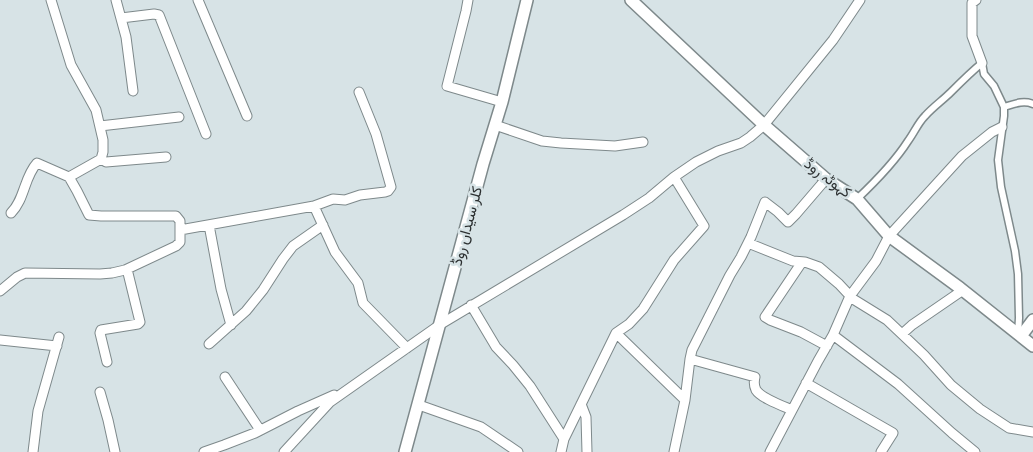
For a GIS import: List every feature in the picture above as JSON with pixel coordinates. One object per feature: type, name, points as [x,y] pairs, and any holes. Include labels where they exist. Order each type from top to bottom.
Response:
[{"type":"main road","name":"کلر سیداں روڈ","points":[[406,452],[528,0]]},
{"type":"main road","name":"کہوٹہ روڈ","points":[[631,0],[764,125],[826,179],[858,200],[889,236],[963,290],[1033,346]]},
{"type":"main road","points":[[1019,335],[1033,320]]},
{"type":"street","points":[[51,0],[71,65],[96,110],[103,140],[101,159],[69,177]]},
{"type":"street","points":[[116,0],[126,37],[133,91]]},
{"type":"street","points":[[198,0],[247,116]]},
{"type":"street","points":[[468,0],[447,86],[502,102]]},
{"type":"street","points":[[284,452],[330,402],[441,324],[623,215],[649,198],[674,177],[701,160],[718,151],[741,143],[750,137],[764,125],[834,40],[860,0]]},
{"type":"street","points":[[976,0],[972,3],[972,36],[984,74],[994,86],[1004,107],[998,160],[1001,187],[1017,266],[1019,335]]},
{"type":"street","points":[[121,18],[160,15],[206,134]]},
{"type":"street","points":[[858,200],[909,141],[916,127],[926,115],[982,63]]},
{"type":"street","points":[[180,230],[314,206],[333,199],[345,200],[360,195],[388,191],[391,187],[376,134],[359,92]]},
{"type":"street","points":[[1004,107],[1020,102],[1033,104]]},
{"type":"street","points":[[100,126],[179,117]]},
{"type":"street","points":[[495,126],[551,142],[615,146],[643,142]]},
{"type":"street","points":[[770,452],[833,335],[850,296],[872,266],[889,236],[962,156],[992,132],[1002,127]]},
{"type":"street","points":[[101,159],[106,162],[166,157]]},
{"type":"street","points":[[0,291],[25,273],[100,274],[127,269],[176,246],[180,242],[180,221],[176,216],[89,215],[69,177],[37,163],[32,168],[18,204],[11,213]]},
{"type":"street","points":[[561,452],[564,439],[616,333],[629,324],[643,309],[674,260],[704,226],[674,177]]},
{"type":"street","points":[[675,452],[685,400],[690,359],[730,275],[748,243],[766,202],[788,222],[826,179]]},
{"type":"street","points":[[314,206],[335,252],[358,283],[363,303],[407,348]]},
{"type":"street","points":[[209,225],[221,289],[231,325]]},
{"type":"street","points":[[208,344],[246,311],[293,246],[323,225]]},
{"type":"street","points":[[748,243],[793,261],[819,267],[850,296],[886,320],[902,334],[951,385],[980,409],[1009,428],[1033,432]]},
{"type":"street","points":[[802,262],[765,317],[801,332],[827,346]]},
{"type":"street","points":[[107,362],[100,333],[101,330],[138,324],[140,322],[127,269]]},
{"type":"street","points":[[902,334],[963,290]]},
{"type":"street","points":[[471,305],[496,346],[530,386],[564,439]]},
{"type":"street","points":[[616,333],[685,400]]},
{"type":"street","points":[[833,335],[898,384],[976,452]]},
{"type":"street","points":[[33,452],[38,411],[59,337]]},
{"type":"street","points":[[0,340],[56,346]]},
{"type":"street","points":[[690,359],[755,377],[755,388],[757,391],[792,410]]},
{"type":"street","points":[[225,377],[260,430]]},
{"type":"street","points":[[806,383],[893,433],[881,452]]},
{"type":"street","points":[[204,452],[224,446],[348,389]]},
{"type":"street","points":[[100,392],[115,452]]},
{"type":"street","points":[[581,404],[586,418],[587,452]]},
{"type":"street","points":[[419,405],[481,427],[518,452]]}]
